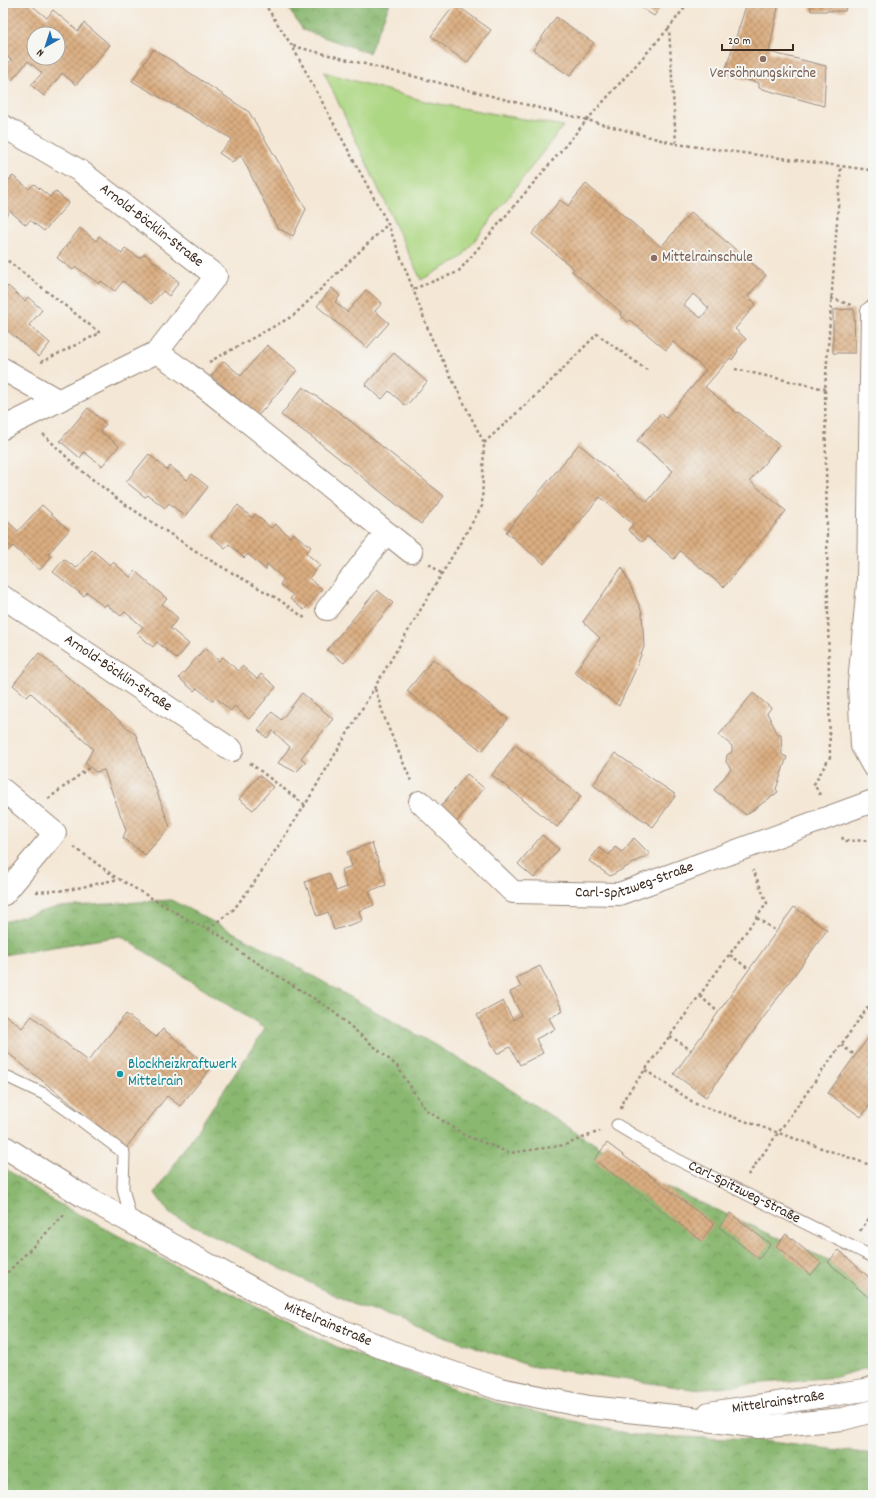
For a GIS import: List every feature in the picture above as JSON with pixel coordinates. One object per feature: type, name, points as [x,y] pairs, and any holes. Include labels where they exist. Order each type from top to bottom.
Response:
[{"type":"street","name":"Arnold-Böcklin-Straße","points":[[3,126],[80,171],[216,276],[157,352],[3,428]]},
{"type":"street","points":[[872,312],[870,574],[859,684],[862,746],[873,766]]},
{"type":"street","points":[[157,352],[188,374],[386,533],[412,552]]},
{"type":"street","points":[[10,372],[58,400]]},
{"type":"street","points":[[327,609],[386,533]]},
{"type":"street","name":"Arnold-Böcklin-Straße","points":[[3,597],[232,750]]},
{"type":"street","points":[[3,790],[55,833],[4,894]]},
{"type":"street","name":"Carl-Spitzweg-Straße","points":[[420,802],[513,892],[619,894],[873,801]]},
{"type":"street","name":"Mittelrainstraße","points":[[3,1146],[83,1196],[288,1308],[396,1353],[500,1389],[589,1407],[759,1427],[843,1419],[873,1411]]},
{"type":"street","name":"Mittelrainstraße","points":[[684,1417],[873,1388]]},
{"type":"lane","points":[[3,1079],[8,1077],[44,1094],[124,1153],[123,1188],[131,1222]]},
{"type":"lane","name":"Carl-Spitzweg-Straße","points":[[617,1125],[664,1153],[873,1257]]},
{"type":"path","points":[[208,929],[234,909],[256,880],[305,805],[482,506],[484,443],[431,338],[388,224],[292,46],[264,3]]},
{"type":"path","points":[[413,289],[458,272],[688,3]]},
{"type":"path","points":[[668,28],[676,144]]},
{"type":"path","points":[[292,46],[587,120],[676,144],[870,170],[873,172]]},
{"type":"path","points":[[833,816],[814,784],[830,757],[825,389],[841,166]]},
{"type":"path","points":[[188,374],[294,316],[388,224]]},
{"type":"path","points":[[3,257],[100,333],[10,372]]},
{"type":"path","points":[[484,443],[547,385],[597,334],[647,370]]},
{"type":"path","points":[[735,369],[825,389]]},
{"type":"path","points":[[25,418],[77,467],[120,501],[208,559],[278,599],[308,621]]},
{"type":"path","points":[[375,688],[386,722],[420,802]]},
{"type":"path","points":[[232,750],[305,805]]},
{"type":"path","points":[[31,813],[90,767]]},
{"type":"path","points":[[55,833],[119,879],[192,922],[218,934],[243,954],[329,1008],[397,1066],[425,1109],[464,1135],[510,1153],[565,1145],[617,1125],[623,1100],[767,903],[743,848]]},
{"type":"path","points":[[4,894],[68,890],[119,879]]},
{"type":"path","points":[[757,918],[776,932]]},
{"type":"path","points":[[730,955],[749,969]]},
{"type":"path","points":[[700,996],[718,1012]]},
{"type":"path","points":[[738,1190],[873,1000]]},
{"type":"path","points":[[869,1006],[873,1009]]},
{"type":"path","points":[[670,1036],[691,1050]]},
{"type":"path","points":[[841,1045],[856,1055]]},
{"type":"path","points":[[645,1070],[696,1104],[873,1166]]},
{"type":"path","points":[[3,1277],[83,1196]]},
{"type":"green space","points":[[285,3],[390,3],[369,53],[303,30]]},
{"type":"green space","points":[[324,72],[428,102],[563,126],[461,258],[421,280]]},
{"type":"green space","points":[[171,900],[269,951],[486,1074],[649,1179],[798,1247],[873,1279],[873,1366],[836,1377],[692,1389],[530,1366],[355,1305],[170,1214],[155,1193],[265,1029],[121,936],[3,955],[3,922],[58,907]]},
{"type":"green space","points":[[3,1167],[48,1198],[170,1263],[341,1349],[497,1403],[633,1435],[753,1440],[873,1454],[873,1495],[3,1495]]},
{"type":"building","points":[[3,3],[29,3],[47,18],[53,10],[78,31],[84,23],[110,45],[76,85],[62,73],[44,96],[31,85],[42,73],[34,66],[66,66],[66,26],[26,26],[26,63],[12,80],[3,72],[11,60],[3,53]]},
{"type":"building","points":[[634,3],[663,3],[654,16]]},
{"type":"building","name":"Versöhnungskirche","points":[[747,3],[779,3],[769,52],[826,66],[824,106],[759,88],[759,83],[724,74]]},
{"type":"building","points":[[810,3],[847,3],[845,11],[811,11]]},
{"type":"building","points":[[455,4],[491,30],[467,63],[431,36]]},
{"type":"building","points":[[556,17],[594,43],[570,76],[533,50]]},
{"type":"building","points":[[154,49],[249,112],[306,209],[293,236],[277,228],[241,155],[232,162],[219,153],[232,139],[132,81]]},
{"type":"building","points":[[13,176],[29,189],[34,184],[50,197],[55,191],[69,203],[44,231],[30,220],[26,225],[10,211],[5,217],[3,215],[3,177],[8,181]]},
{"type":"building","points":[[586,184],[661,247],[691,212],[766,275],[748,296],[756,304],[735,329],[746,339],[737,350],[738,351],[732,360],[730,358],[705,387],[779,445],[750,481],[786,511],[724,587],[680,551],[674,559],[647,536],[642,542],[628,530],[633,524],[600,497],[544,564],[506,532],[579,444],[647,502],[673,471],[637,441],[661,413],[666,418],[706,370],[673,342],[666,350],[630,320],[628,322],[620,315],[621,312],[572,271],[574,269],[532,234],[560,200],[568,206]],"holes":[[[693,294],[709,308],[701,318],[684,305]]]},
{"type":"building","points":[[80,228],[96,241],[99,236],[122,254],[125,248],[139,258],[145,254],[179,282],[169,296],[163,291],[151,304],[123,281],[115,291],[101,281],[99,284],[76,267],[73,270],[57,258]]},
{"type":"building","points":[[8,286],[25,301],[28,297],[42,310],[29,325],[50,343],[39,357],[3,327],[3,289],[5,290]]},
{"type":"building","points":[[332,288],[340,296],[335,302],[347,312],[366,290],[382,303],[375,311],[389,323],[367,348],[317,306]]},
{"type":"building","points":[[854,309],[855,353],[833,353],[833,310]]},
{"type":"building","points":[[267,345],[297,370],[258,416],[211,376],[224,361],[241,376]]},
{"type":"building","points":[[394,353],[427,382],[406,406],[389,391],[382,399],[365,385]]},
{"type":"building","points":[[303,387],[339,412],[444,496],[421,524],[316,440],[281,415]]},
{"type":"building","points":[[88,408],[106,424],[100,431],[119,446],[102,466],[84,452],[80,458],[60,441]]},
{"type":"building","points":[[149,454],[167,470],[170,466],[187,480],[192,474],[208,487],[185,516],[169,503],[165,508],[148,495],[145,497],[126,482]]},
{"type":"building","points":[[42,505],[69,530],[48,554],[51,557],[40,570],[13,546],[8,551],[3,546],[3,526],[7,521],[18,531]]},
{"type":"building","points":[[238,505],[252,518],[255,514],[271,528],[275,524],[290,537],[293,533],[311,547],[306,553],[320,565],[309,578],[322,589],[304,610],[290,599],[293,595],[280,584],[284,579],[267,564],[266,570],[248,554],[244,558],[229,544],[225,548],[211,536]]},
{"type":"building","points":[[92,550],[110,565],[113,562],[130,577],[135,571],[167,599],[162,604],[178,618],[170,628],[189,644],[177,659],[157,642],[153,647],[137,633],[143,627],[125,612],[121,616],[106,604],[104,607],[87,592],[84,596],[53,572],[64,559],[76,568]]},
{"type":"building","points":[[622,567],[642,612],[644,647],[619,706],[574,672],[600,638],[583,622]]},
{"type":"building","points":[[377,590],[393,603],[344,663],[327,650]]},
{"type":"building","points":[[205,648],[219,661],[223,657],[238,671],[242,666],[257,679],[261,674],[276,687],[249,719],[234,706],[231,711],[216,698],[213,701],[197,688],[194,691],[179,678]]},
{"type":"building","points":[[39,653],[136,735],[170,827],[145,855],[123,838],[126,830],[104,770],[96,772],[85,763],[93,749],[31,693],[27,697],[13,685]]},
{"type":"building","points":[[433,659],[508,719],[482,751],[407,691]]},
{"type":"building","points":[[302,693],[333,719],[301,758],[306,762],[296,772],[278,763],[290,747],[273,731],[267,738],[258,730],[272,712],[281,720]]},
{"type":"building","points":[[753,693],[771,708],[767,713],[778,734],[781,734],[782,755],[787,757],[776,789],[778,792],[746,815],[714,790],[731,769],[726,762],[727,755],[732,752],[732,746],[719,735]]},
{"type":"building","points":[[515,745],[581,796],[557,827],[492,775]]},
{"type":"building","points":[[615,753],[676,795],[653,827],[593,785]]},
{"type":"building","points":[[467,774],[484,788],[453,826],[436,812]]},
{"type":"building","points":[[259,775],[273,787],[253,810],[239,799]]},
{"type":"building","points":[[542,835],[559,849],[534,878],[518,864]]},
{"type":"building","points":[[634,838],[650,854],[610,876],[589,861],[599,848],[609,855],[615,847],[622,852]]},
{"type":"building","points":[[372,843],[386,885],[369,891],[374,905],[359,911],[362,921],[334,930],[328,912],[317,916],[305,882],[329,873],[336,891],[347,887],[341,870],[352,866],[347,852]]},
{"type":"building","points":[[794,907],[827,930],[706,1097],[674,1074]]},
{"type":"building","points":[[540,966],[563,1011],[549,1018],[555,1029],[536,1039],[543,1053],[520,1065],[510,1047],[497,1054],[477,1015],[503,1001],[513,1020],[521,1015],[510,992],[521,987],[516,978]]},
{"type":"building","name":"Blockheizkraftwerk Mittelrain","points":[[3,1013],[22,1028],[32,1016],[88,1061],[126,1014],[156,1037],[163,1029],[211,1068],[180,1106],[167,1096],[126,1148],[3,1049]]},
{"type":"building","points":[[873,1031],[873,1101],[861,1117],[828,1093]]},
{"type":"building","points":[[607,1143],[714,1224],[702,1241],[594,1160]]},
{"type":"building","points":[[730,1213],[770,1244],[759,1259],[719,1227]]},
{"type":"building","points":[[786,1234],[821,1263],[811,1275],[776,1246]]},
{"type":"building","points":[[839,1250],[873,1281],[873,1292],[868,1297],[828,1262]]},
{"type":"place","name":"Versöhnungskirche","points":[[763,59]]},
{"type":"place","name":"Mittelrainschule","points":[[654,258]]},
{"type":"place","name":"Blockheizkraftwerk Mittelrain","points":[[120,1074]]}]
